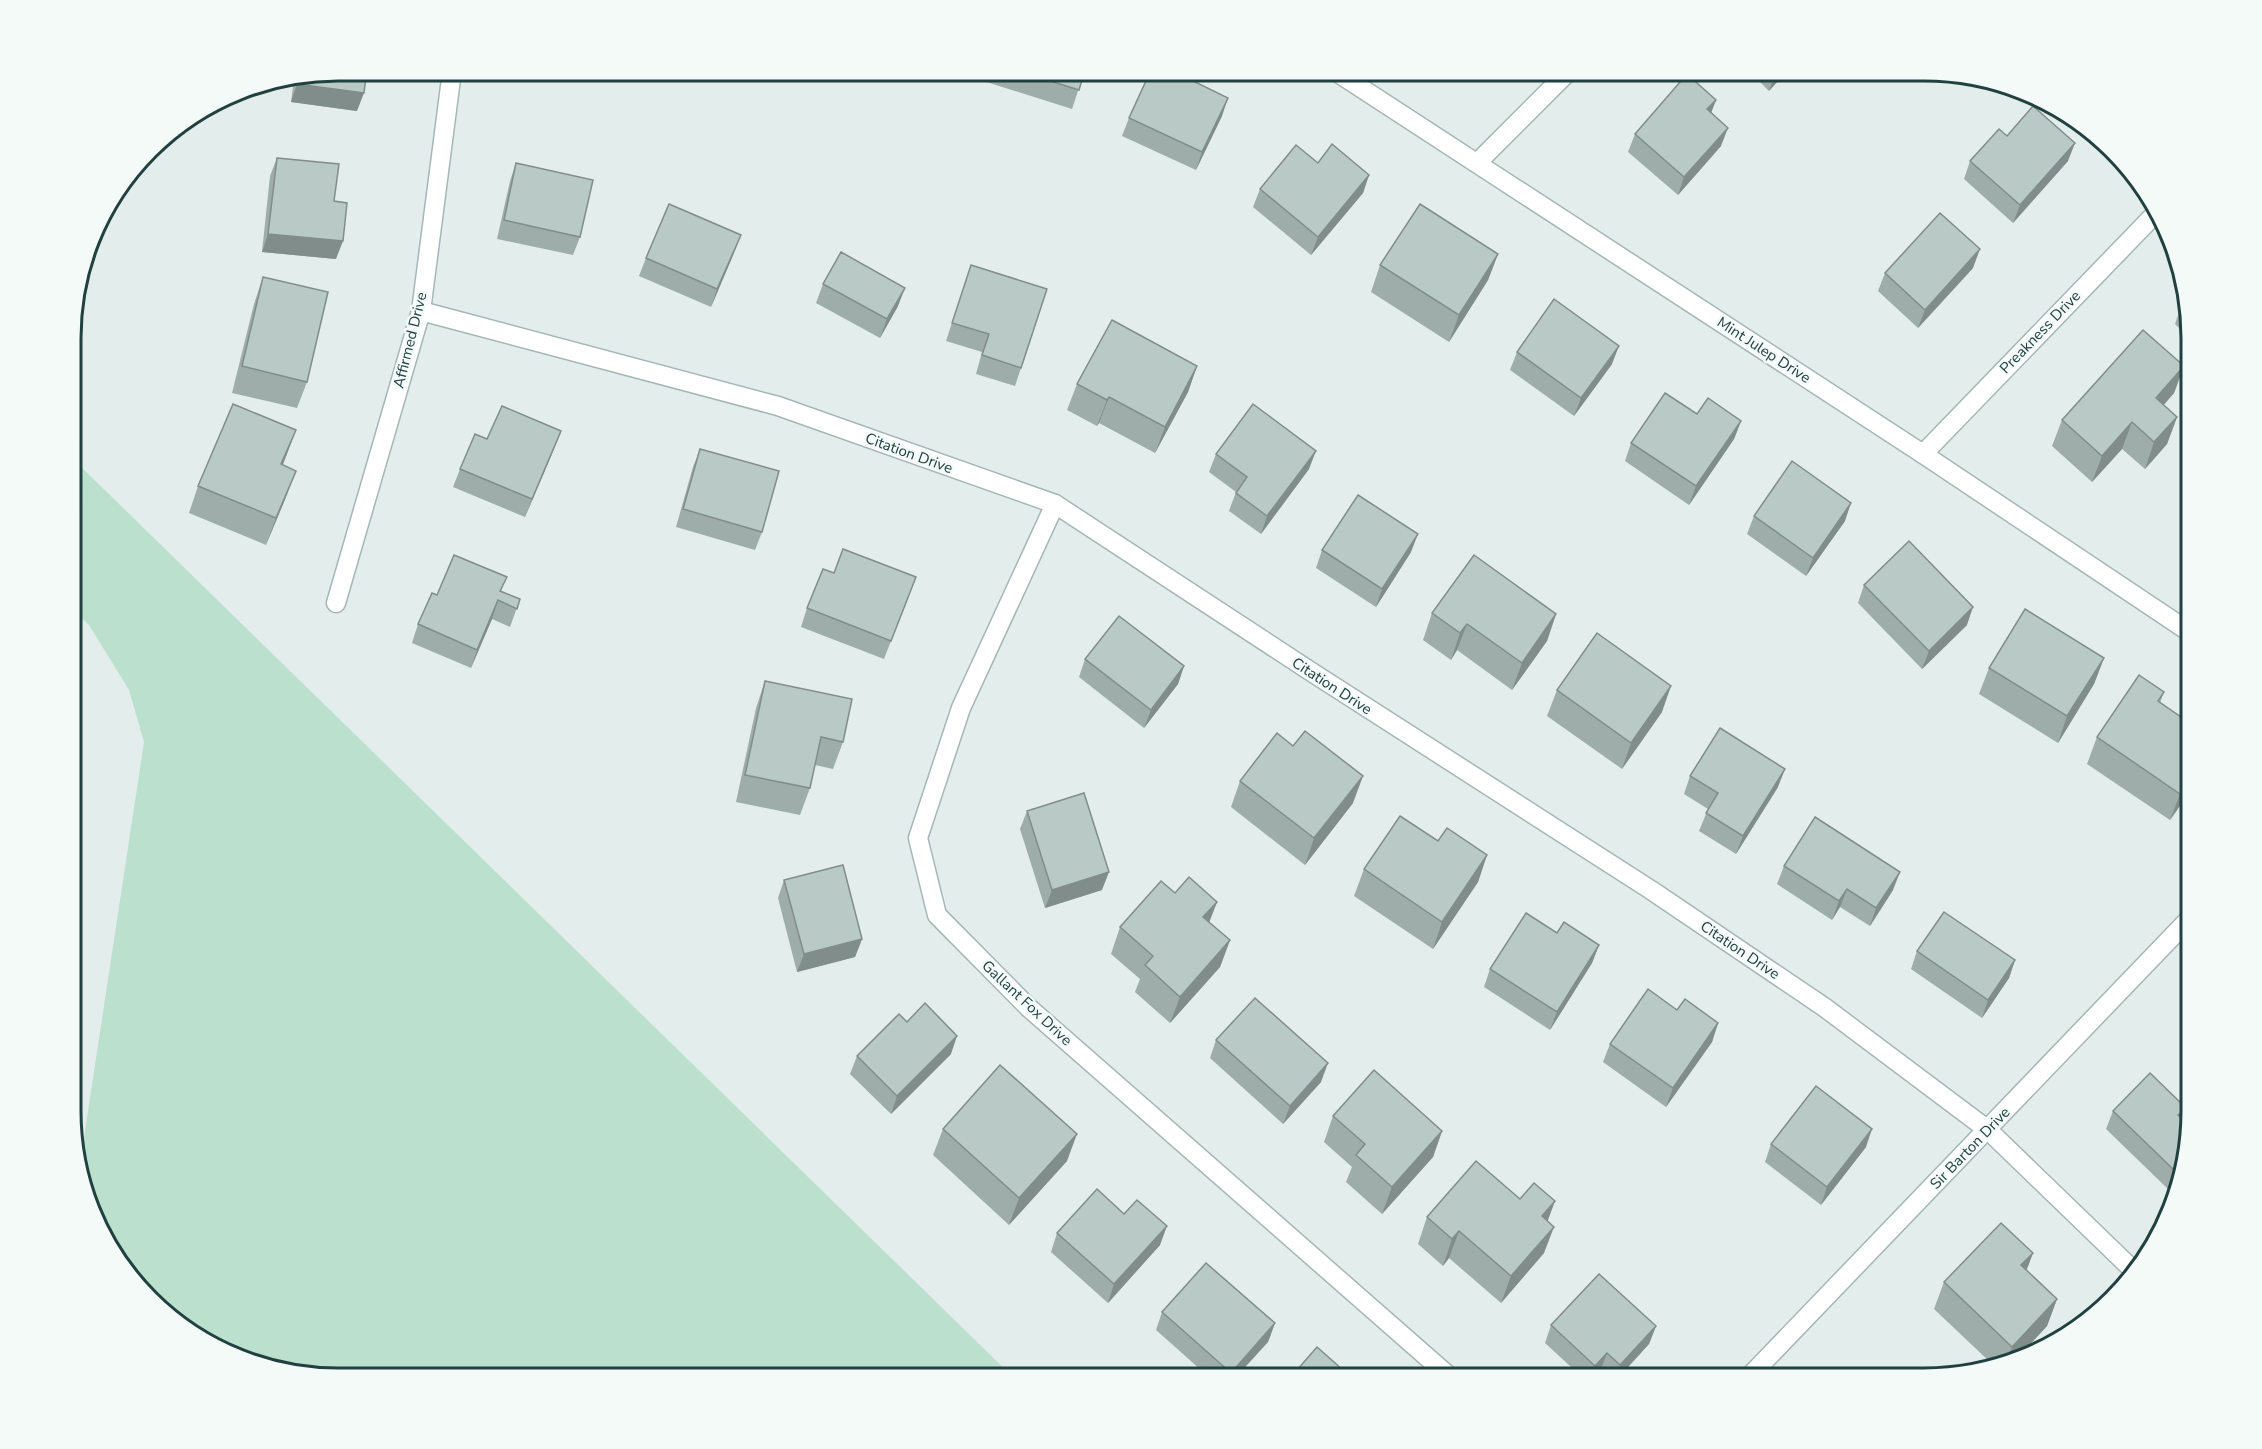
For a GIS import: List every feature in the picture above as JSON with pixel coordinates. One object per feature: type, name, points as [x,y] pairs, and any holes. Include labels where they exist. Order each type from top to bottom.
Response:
[{"type":"street","name":"Affirmed Drive","points":[[336,603],[421,311],[451,81]]},
{"type":"street","name":"Mint Julep Drive","points":[[1352,81],[1923,454],[2181,626]]},
{"type":"street","points":[[1477,164],[1558,81]]},
{"type":"street","name":"Preakness Drive","points":[[1923,454],[2151,218]]},
{"type":"street","name":"Citation Drive","points":[[421,311],[778,406],[1055,504],[1651,890],[1824,1007],[1988,1130],[2129,1266]]},
{"type":"street","name":"Gallant Fox Drive","points":[[1055,504],[961,708],[918,838],[937,915],[1029,1008],[1440,1368]]},
{"type":"street","name":"Sir Barton Drive","points":[[1758,1368],[2181,927]]},
{"type":"green space","points":[[81,467],[1004,1368],[338,1368],[305,1366],[272,1359],[240,1348],[210,1334],[182,1315],[156,1293],[124,1254],[115,1239],[95,1193],[83,1144],[144,742],[129,690],[89,625],[81,618]]},
{"type":"building","points":[[366,81],[364,93],[298,84]]},
{"type":"building","points":[[1050,81],[1082,81],[1079,90]]},
{"type":"building","points":[[1146,81],[1193,81],[1228,98],[1202,152],[1129,118]]},
{"type":"building","points":[[1681,81],[1695,81],[1716,100],[1707,109],[1728,128],[1684,177],[1635,134]]},
{"type":"building","points":[[2033,106],[2075,143],[2020,205],[1970,161],[1999,129],[2007,136]]},
{"type":"building","points":[[1332,144],[1369,175],[1318,237],[1260,189],[1296,145],[1318,163]]},
{"type":"building","points":[[277,158],[339,164],[334,201],[347,203],[343,241],[268,234]]},
{"type":"building","points":[[516,163],[593,180],[580,237],[504,220]]},
{"type":"building","points":[[669,204],[741,235],[717,289],[646,258]]},
{"type":"building","points":[[1420,204],[1498,254],[1459,315],[1380,265]]},
{"type":"building","points":[[1940,213],[1980,249],[1925,310],[1885,273]]},
{"type":"building","points":[[841,252],[905,288],[887,319],[823,284]]},
{"type":"building","points":[[971,265],[1047,289],[1021,368],[982,355],[989,334],[952,323]]},
{"type":"building","points":[[263,277],[328,292],[307,382],[242,366]]},
{"type":"building","points":[[1554,299],[1619,346],[1581,398],[1517,352]]},
{"type":"building","points":[[1112,320],[1197,366],[1165,427],[1109,397],[1107,400],[1077,384]]},
{"type":"building","points":[[2143,330],[2181,363],[2181,369],[2156,398],[2177,417],[2154,442],[2132,422],[2102,456],[2062,420]]},
{"type":"building","points":[[1665,393],[1697,414],[1708,398],[1741,421],[1696,486],[1631,443]]},
{"type":"building","points":[[233,404],[296,430],[281,464],[296,471],[276,518],[198,486]]},
{"type":"building","points":[[1253,404],[1316,451],[1267,516],[1236,493],[1247,477],[1216,454]]},
{"type":"building","points":[[502,406],[561,431],[532,499],[460,469],[475,434],[487,439]]},
{"type":"building","points":[[700,449],[779,471],[762,532],[683,509]]},
{"type":"building","points":[[1792,461],[1851,503],[1813,558],[1754,516]]},
{"type":"building","points":[[1358,495],[1418,534],[1382,589],[1322,550]]},
{"type":"building","points":[[1909,541],[1973,607],[1929,651],[1864,585]]},
{"type":"building","points":[[843,549],[916,577],[891,641],[807,608],[823,569],[834,573]]},
{"type":"building","points":[[454,555],[507,577],[500,591],[520,599],[517,609],[498,600],[477,650],[418,624],[432,593],[437,595]]},
{"type":"building","points":[[1474,555],[1556,614],[1522,663],[1467,624],[1460,633],[1432,613]]},
{"type":"building","points":[[2025,609],[2104,658],[2067,716],[1989,668]]},
{"type":"building","points":[[1119,616],[1184,666],[1151,710],[1085,659]]},
{"type":"building","points":[[1597,633],[1671,686],[1631,743],[1557,690]]},
{"type":"building","points":[[2139,675],[2164,692],[2158,701],[2181,717],[2181,793],[2180,794],[2097,737]]},
{"type":"building","points":[[765,681],[852,699],[843,742],[821,737],[810,788],[745,775]]},
{"type":"building","points":[[1720,728],[1785,769],[1743,836],[1706,813],[1718,793],[1690,776]]},
{"type":"building","points":[[1305,731],[1363,776],[1314,838],[1240,781],[1277,733],[1293,746]]},
{"type":"building","points":[[1084,793],[1109,872],[1052,890],[1027,811]]},
{"type":"building","points":[[1400,816],[1438,841],[1447,828],[1487,855],[1442,922],[1364,869]]},
{"type":"building","points":[[1815,817],[1900,872],[1876,908],[1847,889],[1839,901],[1784,866]]},
{"type":"building","points":[[843,865],[862,939],[804,954],[784,880]]},
{"type":"building","points":[[1189,877],[1217,902],[1203,917],[1230,940],[1180,997],[1145,965],[1153,956],[1120,927],[1161,881],[1175,893]]},
{"type":"building","points":[[1944,912],[2015,960],[1988,1000],[1917,951]]},
{"type":"building","points":[[1526,913],[1557,933],[1564,922],[1599,945],[1557,1012],[1490,969]]},
{"type":"building","points":[[1648,989],[1677,1010],[1685,999],[1718,1023],[1673,1088],[1610,1044]]},
{"type":"building","points":[[1255,998],[1328,1063],[1290,1106],[1216,1040]]},
{"type":"building","points":[[925,1003],[957,1036],[897,1096],[857,1056],[899,1014],[907,1022]]},
{"type":"building","points":[[1000,1065],[1077,1134],[1019,1198],[943,1129]]},
{"type":"building","points":[[1374,1070],[1442,1131],[1392,1187],[1356,1155],[1365,1144],[1333,1116]]},
{"type":"building","points":[[2150,1073],[2181,1103],[2181,1112],[2178,1115],[2181,1118],[2179,1144],[2174,1170],[2113,1111]]},
{"type":"building","points":[[1816,1086],[1872,1129],[1827,1187],[1771,1144]]},
{"type":"building","points":[[1476,1161],[1520,1199],[1534,1183],[1555,1201],[1542,1216],[1554,1227],[1511,1276],[1459,1231],[1452,1239],[1427,1217]]},
{"type":"building","points":[[1097,1189],[1124,1214],[1137,1200],[1167,1226],[1114,1284],[1057,1233]]},
{"type":"building","points":[[2001,1223],[2033,1253],[2021,1265],[2057,1299],[2012,1347],[1944,1282]]},
{"type":"building","points":[[1206,1263],[1275,1323],[1235,1368],[1225,1368],[1162,1312]]},
{"type":"building","points":[[1599,1274],[1656,1326],[1620,1365],[1607,1353],[1595,1366],[1551,1325]]},
{"type":"building","points":[[1317,1347],[1341,1368],[1299,1368]]}]
